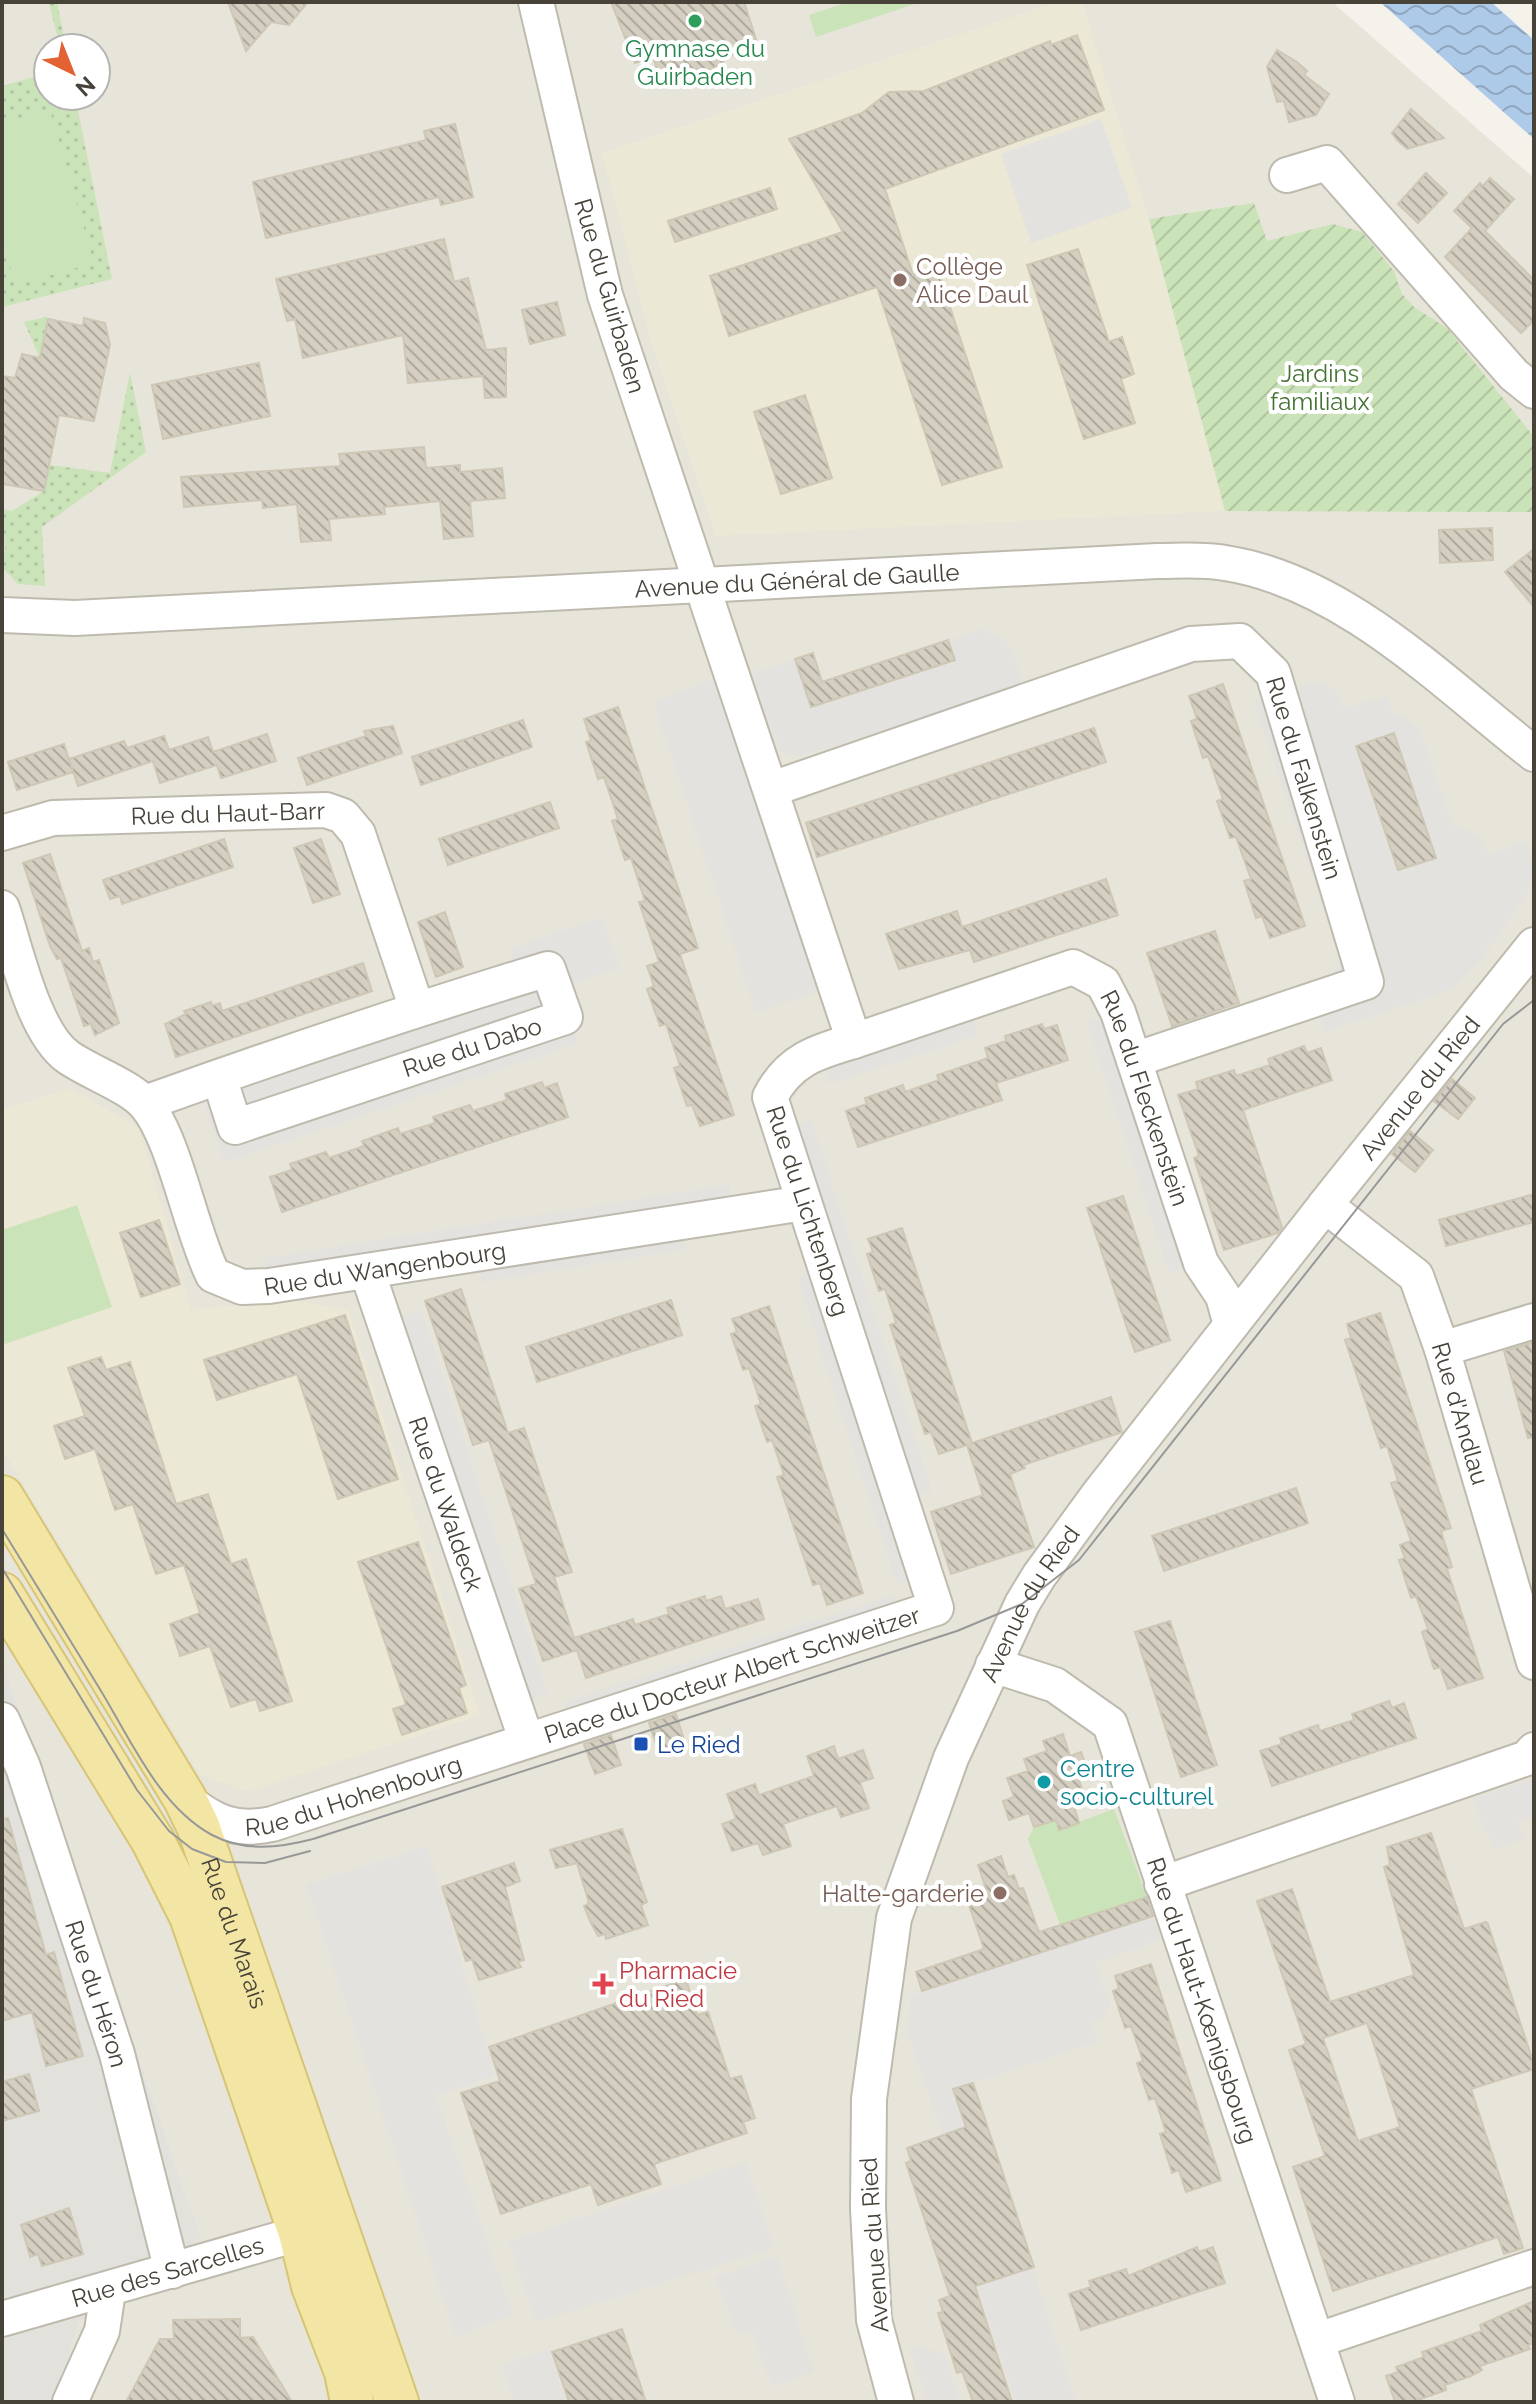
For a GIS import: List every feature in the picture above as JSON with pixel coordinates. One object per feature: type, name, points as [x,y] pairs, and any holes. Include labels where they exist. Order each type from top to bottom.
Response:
[{"type":"main road","name":"Rue du Marais","points":[[2,1497],[185,1799],[222,1834],[317,2228],[313,2286],[346,2372],[352,2402]]},
{"type":"main road","name":"Rue du Marais","points":[[2,1594],[175,1882],[317,2228],[355,2271],[397,2402]]},
{"type":"street","name":"Rue du Guirbaden","points":[[536,2],[605,295],[699,586]]},
{"type":"street","points":[[1287,175],[1327,163],[1514,375],[1534,391]]},
{"type":"street","name":"Avenue du Général de Gaulle","points":[[2,615],[75,618],[1157,561],[1225,562],[1302,584],[1347,607],[1534,754]]},
{"type":"street","points":[[699,586],[772,789],[854,1041]]},
{"type":"street","name":"Rue du Falkenstein","points":[[772,789],[1191,644],[1240,641],[1273,673],[1366,982],[1134,1060]]},
{"type":"street","name":"Rue du Haut-Barr","points":[[2,833],[53,818],[326,810],[343,816],[358,834],[417,1009]]},
{"type":"street","points":[[2,908],[43,1028],[65,1055],[145,1103]]},
{"type":"street","name":"Avenue du Ried","points":[[896,2402],[874,2320],[868,2209],[869,2099],[894,1918],[951,1758],[993,1665],[1039,1576],[1325,1205],[1534,945]]},
{"type":"street","name":"Rue du Fleckenstein","points":[[854,1041],[1073,967],[1103,983],[1118,1012],[1201,1263],[1223,1296],[1231,1325]]},
{"type":"street","name":"Rue du Dabo","points":[[145,1103],[219,1077],[417,1009],[548,969],[565,1017],[235,1127],[219,1077]]},
{"type":"street","name":"Rue du Lichtenberg","points":[[854,1041],[819,1052],[781,1075],[770,1097],[936,1608]]},
{"type":"street","name":"Rue du Wangenbourg","points":[[145,1103],[160,1128],[198,1246],[213,1275],[242,1287],[269,1286],[804,1203]]},
{"type":"street","name":"Rue d'Andlau","points":[[1325,1205],[1416,1276],[1442,1349],[1533,1657]]},
{"type":"street","name":"Rue du Waldeck","points":[[367,1271],[526,1739]]},
{"type":"street","points":[[1442,1349],[1534,1321]]},
{"type":"street","name":"Place du Docteur Albert Schweitzer","points":[[526,1739],[936,1608]]},
{"type":"street","name":"Rue du Haut-Kœnigsbourg","points":[[993,1665],[1055,1685],[1110,1724],[1337,2402]]},
{"type":"street","name":"Rue du Héron","points":[[2,1720],[23,1767],[117,2054],[172,2271]]},
{"type":"street","name":"Rue du Hohenbourg","points":[[222,1834],[272,1824],[526,1739]]},
{"type":"street","points":[[1162,1884],[1532,1755]]},
{"type":"street","points":[[175,1882],[185,1857],[222,1834]]},
{"type":"street","name":"Rue des Sarcelles","points":[[2,2319],[108,2291],[317,2228]]},
{"type":"street","points":[[1318,2340],[1534,2267]]},
{"type":"street","points":[[70,2402],[102,2331],[108,2291]]},
{"type":"shaded area","points":[[2,2],[1332,2],[1534,178],[1534,2402],[52,2402],[80,2322],[201,2238],[2,1660]]},
{"type":"shaded area","name":"Collège Alice Daul","points":[[1056,2],[1082,2],[1149,219],[1225,511],[716,536],[651,341],[602,153]]},
{"type":"shaded area","points":[[1101,119],[1132,208],[1031,243],[1001,154]]},
{"type":"shaded area","points":[[983,629],[1007,641],[1025,684],[800,757],[784,753],[774,738],[752,674],[813,653],[823,682]]},
{"type":"shaded area","points":[[720,676],[823,990],[756,1012],[653,702]]},
{"type":"shaded area","points":[[1323,681],[1337,693],[1345,708],[1387,696],[1393,713],[1402,715],[1419,728],[1453,825],[1477,834],[1489,855],[1527,840],[1533,872],[1525,897],[1478,964],[1451,990],[1324,1032],[1311,987],[1326,983],[1341,961],[1253,700]]},
{"type":"shaded area","points":[[602,917],[619,968],[561,987],[579,1043],[224,1162],[194,1072],[514,964],[509,949]]},
{"type":"shaded area","points":[[968,1001],[979,1035],[829,1084],[819,1052]]},
{"type":"shaded area","points":[[1118,1012],[1201,1263],[1169,1273],[1087,1023]]},
{"type":"shaded area","points":[[70,1088],[139,1128],[191,1309],[297,1301],[348,1310],[480,1715],[248,1792],[200,1775],[2,1449],[2,1110]]},
{"type":"shaded area","points":[[811,1120],[932,1491],[902,1502],[925,1575],[897,1584],[797,1277],[825,1268],[780,1130]]},
{"type":"shaded area","points":[[729,1185],[733,1213],[680,1221],[685,1249],[481,1282],[476,1254],[269,1286],[265,1258]]},
{"type":"shaded area","points":[[421,1310],[548,1694],[513,1705],[386,1322]]},
{"type":"shaded area","points":[[895,1595],[902,1619],[572,1726],[564,1702]]},
{"type":"shaded area","points":[[2,1660],[201,2238],[80,2322],[52,2402],[2,2402]]},
{"type":"shaded area","points":[[1534,1778],[1534,1816],[1519,1822],[1525,1839],[1494,1849],[1472,1799]]},
{"type":"shaded area","points":[[427,1846],[495,2076],[436,2096],[513,2315],[456,2336],[306,1885]]},
{"type":"shaded area","points":[[1153,1916],[1161,1940],[1096,1963],[1110,2005],[1102,2019],[1091,2024],[1097,2042],[973,2083],[1076,2402],[1015,2402],[978,2287],[993,2282],[908,2036],[910,1996]]},
{"type":"shaded area","points":[[746,2162],[774,2248],[536,2322],[508,2242]]},
{"type":"shaded area","points":[[777,2257],[814,2372],[772,2387],[751,2330],[737,2334],[715,2277]]},
{"type":"shaded area","points":[[914,2346],[945,2354],[960,2402],[927,2402],[913,2361]]},
{"type":"shaded area","points":[[549,2349],[566,2402],[513,2402],[503,2365]]},
{"type":"green space","points":[[49,2],[57,2],[63,32],[56,32]]},
{"type":"green space","points":[[849,2],[921,2],[816,37],[809,15]]},
{"type":"green space","points":[[32,78],[32,112],[43,112],[2,124],[2,86]]},
{"type":"green space","points":[[50,112],[78,112],[112,279],[2,307],[2,236],[16,285]]},
{"type":"green space","points":[[51,112],[94,263],[16,285],[2,236],[2,124]]},
{"type":"green space","name":"Jardins familiaux","points":[[1254,203],[1267,241],[1333,224],[1362,232],[1394,271],[1402,294],[1414,307],[1447,328],[1534,437],[1534,512],[1225,511],[1149,219]]},
{"type":"green space","points":[[48,319],[40,358],[24,322]]},
{"type":"green space","points":[[130,373],[146,452],[42,527],[45,586],[18,584],[2,567],[5,548],[2,509],[12,511],[44,491],[50,465],[110,473]]},
{"type":"green space","points":[[77,1205],[112,1307],[2,1345],[2,1230]]},
{"type":"green space","points":[[1114,1809],[1147,1897],[1060,1925],[1028,1839],[1034,1827],[1056,1820],[1060,1829]]},
{"type":"water","points":[[1380,2],[1491,2],[1534,40],[1534,139]]},
{"type":"building","points":[[228,2],[308,2],[289,25],[271,22],[246,51]]},
{"type":"building","name":"Gymnase du Guirbaden","points":[[611,2],[744,2],[756,39],[712,69],[658,72],[653,57],[635,63]]},
{"type":"building","points":[[1077,35],[1104,110],[885,189],[913,275],[937,267],[1002,467],[942,485],[877,287],[729,336],[710,276],[843,232],[789,139],[862,113],[889,92],[924,91],[1050,41],[1051,45]]},
{"type":"building","points":[[1277,50],[1297,62],[1307,71],[1304,75],[1329,94],[1316,115],[1289,122],[1284,101],[1277,102],[1267,67]]},
{"type":"building","points":[[1411,109],[1444,138],[1407,149],[1392,133]]},
{"type":"building","points":[[455,124],[473,197],[441,205],[439,197],[266,238],[253,182],[426,140],[424,131]]},
{"type":"building","points":[[1426,173],[1447,193],[1418,223],[1398,204]]},
{"type":"building","points":[[1490,178],[1514,199],[1485,231],[1534,280],[1534,320],[1521,333],[1445,257],[1472,228],[1454,211],[1480,183],[1483,186]]},
{"type":"building","points":[[770,188],[777,209],[675,242],[668,221]]},
{"type":"building","points":[[444,239],[454,282],[468,278],[486,350],[506,348],[506,397],[485,398],[483,376],[408,383],[403,335],[303,358],[295,319],[287,321],[276,279]]},
{"type":"building","points":[[1078,249],[1109,342],[1122,337],[1134,374],[1121,379],[1135,423],[1084,439],[1027,265]]},
{"type":"building","points":[[557,302],[565,335],[530,344],[522,310]]},
{"type":"building","points":[[84,318],[105,323],[110,345],[94,421],[59,415],[44,491],[2,484],[2,376],[15,378],[22,354],[40,358],[48,319],[83,326]]},
{"type":"building","points":[[259,363],[270,416],[163,439],[152,385]]},
{"type":"building","points":[[805,395],[832,478],[781,494],[754,412]]},
{"type":"building","points":[[424,447],[426,468],[460,465],[460,472],[502,468],[505,498],[470,501],[473,536],[444,539],[440,501],[384,507],[385,514],[329,519],[331,540],[301,542],[297,504],[263,508],[262,500],[184,507],[181,477],[341,466],[339,454]]},
{"type":"building","points":[[1492,528],[1493,560],[1440,563],[1439,530]]},
{"type":"building","points":[[1534,549],[1534,607],[1505,572]]},
{"type":"building","points":[[948,640],[955,660],[811,707],[795,659],[813,653],[822,682]]},
{"type":"building","points":[[1223,684],[1305,926],[1270,938],[1262,916],[1256,918],[1244,881],[1251,879],[1236,837],[1230,838],[1217,801],[1223,799],[1208,756],[1203,758],[1191,721],[1197,719],[1189,696]]},
{"type":"building","points":[[618,707],[698,948],[680,954],[734,1115],[700,1126],[692,1105],[687,1106],[674,1068],[680,1066],[666,1024],[660,1026],[647,989],[654,986],[647,966],[659,962],[639,902],[645,901],[631,858],[625,860],[612,821],[618,819],[604,777],[598,779],[586,742],[591,741],[584,719]]},
{"type":"building","points":[[523,720],[532,747],[421,785],[412,757]]},
{"type":"building","points":[[393,726],[402,753],[307,785],[298,758],[366,736],[364,731]]},
{"type":"building","points":[[1094,728],[1106,762],[817,857],[806,823]]},
{"type":"building","points":[[1394,733],[1436,858],[1398,870],[1356,746]]},
{"type":"building","points":[[267,734],[276,761],[221,778],[217,765],[160,783],[153,761],[78,786],[69,759],[124,741],[127,748],[164,736],[169,750],[208,737],[213,752]]},
{"type":"building","points":[[64,744],[73,772],[17,790],[8,762]]},
{"type":"building","points":[[550,802],[559,828],[448,865],[439,839]]},
{"type":"building","points":[[224,839],[233,867],[122,904],[120,896],[110,899],[103,880]]},
{"type":"building","points":[[321,839],[340,894],[313,903],[294,848]]},
{"type":"building","points":[[50,854],[82,951],[89,948],[93,962],[99,960],[119,1023],[95,1035],[91,1024],[84,1026],[61,958],[57,959],[50,946],[23,863]]},
{"type":"building","points":[[1106,879],[1118,915],[974,962],[970,950],[899,969],[886,934],[957,911],[962,927]]},
{"type":"building","points":[[445,912],[463,967],[436,977],[418,922]]},
{"type":"building","points":[[1215,931],[1239,1003],[1172,1026],[1147,953]]},
{"type":"building","points":[[363,963],[372,991],[176,1057],[165,1024],[186,1014],[184,1011],[211,1002],[212,1006],[220,1003],[222,1011]]},
{"type":"building","points":[[1042,1024],[1044,1029],[1057,1025],[1068,1060],[996,1083],[1002,1100],[858,1147],[846,1111],[867,1104],[865,1098],[903,1085],[905,1092],[939,1080],[937,1075],[988,1058],[985,1048],[1006,1041],[1005,1036]]},
{"type":"building","points":[[1304,1046],[1307,1053],[1321,1048],[1332,1080],[1243,1110],[1282,1227],[1278,1233],[1224,1250],[1194,1158],[1199,1156],[1178,1095],[1198,1089],[1196,1082],[1234,1070],[1236,1076],[1270,1065],[1268,1059]]},
{"type":"building","points":[[1452,1079],[1475,1098],[1458,1119],[1434,1101]]},
{"type":"building","points":[[542,1082],[544,1088],[557,1083],[568,1117],[282,1212],[270,1177],[292,1170],[290,1164],[326,1152],[329,1158],[364,1146],[362,1141],[398,1128],[400,1134],[435,1123],[433,1117],[470,1105],[473,1111],[507,1100],[505,1094]]},
{"type":"building","points":[[1410,1131],[1433,1150],[1415,1172],[1392,1154]]},
{"type":"building","points":[[1534,1194],[1534,1222],[1446,1246],[1439,1220]]},
{"type":"building","points":[[1123,1196],[1170,1340],[1135,1352],[1087,1208]]},
{"type":"building","points":[[159,1220],[180,1284],[141,1297],[120,1233]]},
{"type":"building","points":[[902,1228],[972,1443],[1111,1397],[1122,1432],[1023,1465],[1025,1468],[1010,1474],[1034,1547],[951,1574],[931,1512],[983,1495],[967,1445],[939,1454],[931,1432],[925,1434],[890,1325],[896,1323],[885,1289],[879,1291],[867,1254],[873,1252],[868,1239]]},
{"type":"building","points":[[461,1289],[508,1433],[524,1428],[572,1572],[554,1577],[574,1638],[633,1619],[635,1625],[669,1614],[667,1608],[705,1596],[706,1601],[721,1596],[725,1609],[758,1599],[764,1619],[586,1678],[577,1650],[543,1661],[519,1589],[536,1584],[489,1440],[473,1445],[425,1301]]},
{"type":"building","points":[[671,1300],[682,1335],[537,1382],[526,1347]]},
{"type":"building","points":[[769,1306],[863,1593],[827,1605],[820,1583],[813,1585],[777,1477],[784,1475],[772,1440],[767,1442],[755,1406],[761,1404],[749,1368],[743,1370],[731,1334],[737,1332],[732,1319]]},
{"type":"building","points":[[1380,1313],[1451,1528],[1441,1531],[1452,1567],[1447,1569],[1483,1678],[1448,1689],[1440,1667],[1434,1669],[1422,1632],[1428,1629],[1416,1596],[1411,1598],[1399,1560],[1405,1558],[1400,1545],[1411,1541],[1391,1483],[1398,1481],[1387,1446],[1381,1448],[1345,1340],[1351,1338],[1347,1324]]},
{"type":"building","points":[[345,1315],[398,1479],[338,1499],[297,1374],[217,1400],[204,1360]]},
{"type":"building","points":[[1534,1342],[1534,1437],[1528,1438],[1504,1351]]},
{"type":"building","points":[[101,1357],[106,1370],[130,1362],[176,1504],[208,1494],[231,1564],[246,1559],[292,1701],[260,1711],[256,1699],[231,1707],[210,1646],[180,1656],[170,1624],[200,1613],[184,1565],[156,1574],[133,1504],[115,1510],[95,1449],[65,1459],[54,1426],[85,1416],[68,1368]]},
{"type":"building","points":[[1296,1488],[1308,1523],[1164,1571],[1152,1536]]},
{"type":"building","points":[[418,1542],[466,1685],[459,1688],[467,1713],[402,1735],[393,1709],[406,1705],[358,1562]]},
{"type":"building","points":[[1170,1621],[1217,1765],[1181,1777],[1135,1632]]},
{"type":"building","points":[[1389,1701],[1392,1708],[1404,1703],[1416,1738],[1272,1786],[1260,1751],[1282,1744],[1280,1738],[1318,1725],[1320,1731],[1354,1720],[1352,1714]]},
{"type":"building","points":[[676,1714],[685,1743],[659,1753],[649,1723]]},
{"type":"building","name":"Centre socio-culturel","points":[[1063,1734],[1070,1756],[1081,1752],[1089,1773],[1078,1777],[1085,1798],[1073,1803],[1079,1823],[1059,1830],[1056,1820],[1034,1827],[1029,1813],[1009,1820],[1003,1801],[1014,1797],[1007,1778],[1028,1771],[1024,1759],[1047,1751],[1043,1741]]},
{"type":"building","points":[[611,1735],[621,1765],[595,1774],[584,1744]]},
{"type":"building","points":[[834,1746],[838,1759],[863,1750],[873,1778],[860,1782],[869,1808],[841,1817],[837,1806],[783,1824],[791,1846],[763,1855],[758,1843],[732,1851],[722,1824],[736,1819],[727,1794],[755,1784],[759,1795],[814,1776],[807,1756]]},
{"type":"building","points":[[8,1818],[46,1955],[54,1952],[83,2056],[46,2066],[32,2012],[2,2021],[2,1819]]},
{"type":"building","points":[[622,1829],[647,1902],[641,1905],[648,1925],[606,1939],[605,1934],[598,1936],[584,1906],[589,1903],[577,1863],[556,1868],[550,1850]]},
{"type":"building","points":[[1431,1833],[1464,1929],[1488,1924],[1534,2069],[1471,2089],[1523,2248],[1504,2254],[1498,2237],[1333,2291],[1293,2167],[1325,2156],[1289,2050],[1306,2044],[1257,1901],[1292,1889],[1330,2002],[1414,1975],[1384,1867],[1390,1865],[1387,1847]],"holes":[[[1367,2023],[1400,2127],[1358,2141],[1323,2038]]]},
{"type":"building","points":[[1001,1856],[1008,1877],[1014,1875],[1019,1889],[1023,1888],[1039,1932],[1147,1897],[1153,1916],[922,1991],[916,1972],[984,1949],[966,1896],[986,1889],[978,1865]]},
{"type":"building","points":[[514,1863],[520,1881],[505,1887],[524,1960],[518,1962],[521,1967],[479,1980],[472,1959],[466,1961],[442,1887]]},
{"type":"building","points":[[1151,1964],[1221,2180],[1186,2192],[1179,2170],[1172,2173],[1160,2134],[1166,2132],[1155,2098],[1149,2100],[1137,2063],[1143,2061],[1131,2026],[1125,2028],[1113,1991],[1119,1989],[1115,1976]]},
{"type":"building","points":[[686,1979],[697,2015],[708,2012],[730,2079],[741,2076],[755,2118],[743,2122],[747,2133],[654,2164],[661,2184],[598,2205],[591,2184],[501,2214],[461,2093],[500,2081],[489,2047]]},
{"type":"building","points":[[29,2074],[39,2111],[2,2121],[2,2082]]},
{"type":"building","points":[[973,2083],[1034,2267],[975,2286],[1012,2402],[973,2402],[962,2371],[957,2373],[938,2313],[943,2312],[939,2300],[950,2296],[906,2163],[911,2161],[907,2148],[966,2127],[953,2089]]},
{"type":"building","points":[[69,2208],[83,2254],[42,2266],[38,2254],[30,2257],[21,2225]]},
{"type":"building","points":[[1197,2247],[1199,2252],[1213,2247],[1225,2283],[1081,2330],[1069,2294],[1091,2287],[1089,2281],[1126,2269],[1128,2276]]},
{"type":"building","points":[[1534,2301],[1534,2343],[1528,2345],[1530,2349],[1480,2366],[1482,2370],[1471,2376],[1445,2385],[1446,2390],[1412,2402],[1395,2402],[1386,2376],[1398,2372],[1396,2367],[1424,2357],[1422,2352],[1482,2331],[1480,2325]]},
{"type":"building","points":[[240,2319],[240,2338],[253,2337],[292,2402],[126,2402],[160,2339],[174,2339],[173,2320]]},
{"type":"building","points":[[622,2329],[646,2402],[569,2402],[552,2352]]},
{"type":"tram line","points":[[2,1529],[160,1788],[176,1807],[212,1835],[249,1846],[288,1845],[313,1839],[957,1631],[1022,1604],[1079,1560],[1503,1024],[1534,1000]]},
{"type":"tram line","points":[[2,1568],[137,1790],[169,1831],[192,1849],[226,1862],[265,1863],[310,1851]]},
{"type":"place","name":"Gymnase du Guirbaden","points":[[695,21]]},
{"type":"place","name":"Collège Alice Daul","points":[[900,280]]},
{"type":"place","name":"Le Ried","points":[[641,1744]]},
{"type":"place","name":"Centre socio-culturel","points":[[1044,1782]]},
{"type":"place","name":"Halte-garderie","points":[[1000,1893]]},
{"type":"place","name":"Pharmacie du Ried","points":[[603,1984]]}]
